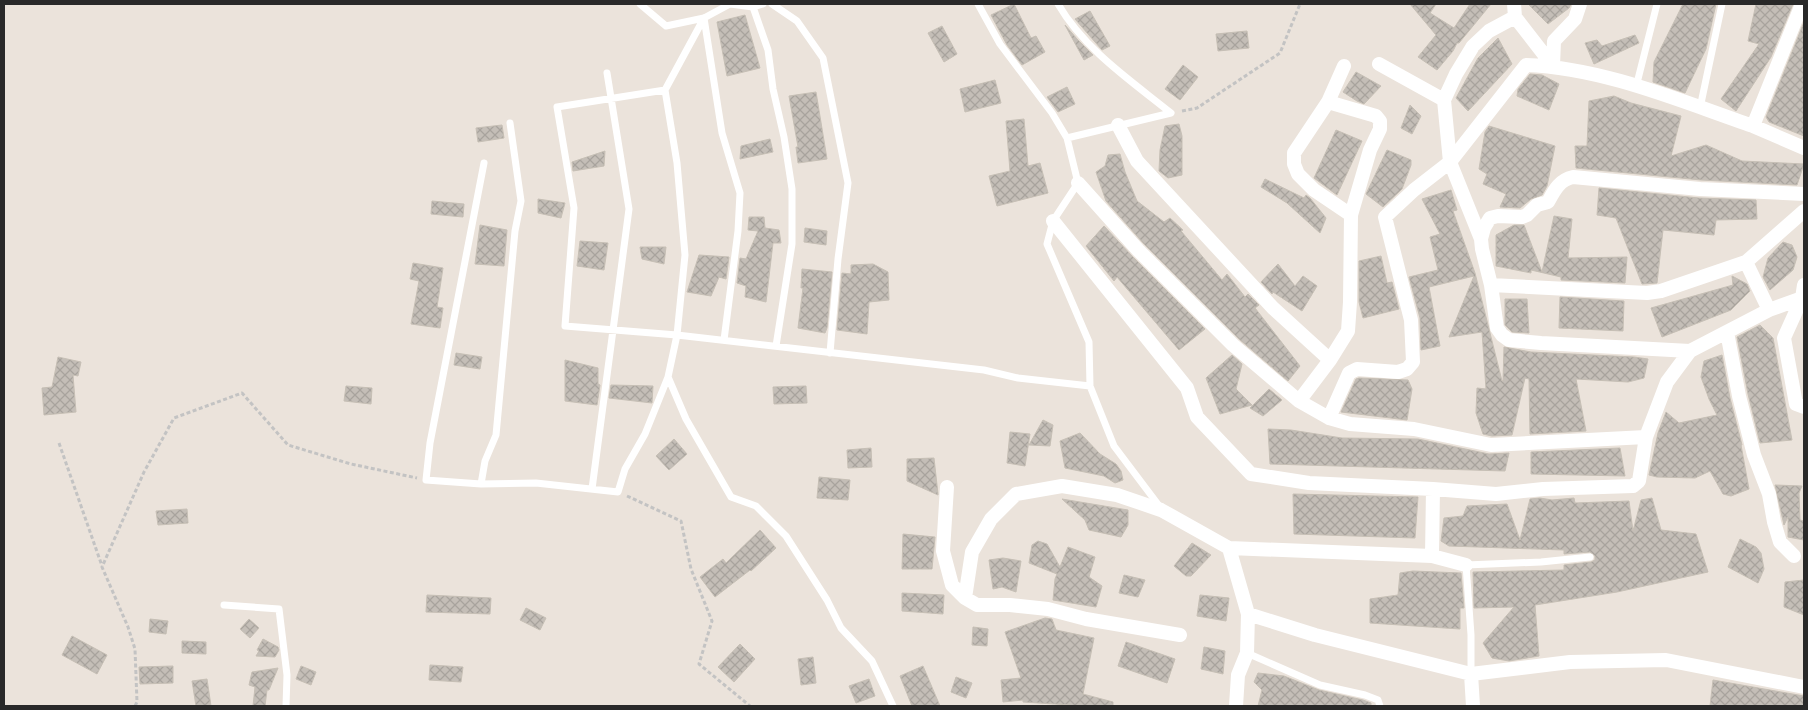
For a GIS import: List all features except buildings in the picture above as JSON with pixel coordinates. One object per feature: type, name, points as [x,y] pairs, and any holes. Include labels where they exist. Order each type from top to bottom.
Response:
[{"type":"street","points":[[1553,66],[1554,41],[1575,19],[1580,4]]},
{"type":"street","points":[[1753,126],[1802,4]]},
{"type":"street","points":[[1553,66],[1515,11],[1489,30],[1474,46],[1456,74],[1444,100],[1450,162],[1481,239],[1491,285],[1497,328],[1509,340],[1690,351]]},
{"type":"street","points":[[1379,64],[1444,100]]},
{"type":"street","points":[[1329,418],[1349,373],[1352,371],[1357,369],[1398,372],[1407,369],[1413,362],[1411,320],[1385,217],[1414,190],[1450,162],[1526,65],[1553,66],[1616,80],[1753,126],[1804,148]]},
{"type":"street","points":[[1344,66],[1328,102],[1294,153],[1294,164],[1298,174],[1314,190],[1351,216]]},
{"type":"street","points":[[1299,401],[1330,360],[1348,331],[1351,216],[1370,150],[1380,129],[1380,121],[1376,116],[1328,102]]},
{"type":"street","points":[[1118,126],[1137,161],[1260,294],[1330,360]]},
{"type":"street","points":[[1481,239],[1484,228],[1490,218],[1498,216],[1522,217],[1527,215],[1537,205],[1548,202],[1560,183],[1573,178],[1700,189],[1804,194]]},
{"type":"street","points":[[1078,183],[1138,250],[1233,345],[1299,401],[1329,418],[1350,424],[1414,429],[1492,445],[1646,437]]},
{"type":"street","points":[[1491,285],[1647,293],[1674,287],[1746,262],[1804,211]]},
{"type":"street","points":[[1053,221],[1187,388],[1197,417],[1251,474],[1309,483],[1496,494],[1543,489],[1633,486],[1639,481],[1646,437],[1667,382],[1690,351],[1803,292]]},
{"type":"street","points":[[1746,262],[1768,310]]},
{"type":"street","points":[[1803,292],[1784,338],[1796,404],[1804,407]]},
{"type":"street","points":[[1727,332],[1738,396],[1754,455],[1769,494],[1774,522],[1780,542],[1794,556]]},
{"type":"street","points":[[965,598],[972,552],[990,519],[1016,494],[1062,486],[1117,495],[1161,510],[1229,548],[1432,556],[1466,565]]},
{"type":"street","points":[[947,487],[942,551],[952,585],[965,598],[977,605],[1010,605],[1048,609],[1086,620],[1180,635]]},
{"type":"street","points":[[1432,556],[1434,489]]},
{"type":"street","points":[[1229,548],[1248,614],[1247,653],[1238,675],[1236,706]]},
{"type":"street","points":[[1248,614],[1315,635],[1472,674],[1570,662],[1666,660],[1804,687]]},
{"type":"street","points":[[1472,674],[1473,706]]},
{"type":"lane","points":[[640,4],[666,26],[704,18],[730,4],[750,6],[763,4]]},
{"type":"lane","points":[[772,4],[797,21],[823,58],[848,183],[838,259],[830,353]]},
{"type":"lane","points":[[978,4],[1000,44],[1052,113],[1067,138],[1078,183],[1053,221],[1047,244],[1089,342],[1090,386],[1114,446],[1161,510]]},
{"type":"lane","points":[[1058,4],[1070,23],[1102,58],[1171,112]]},
{"type":"lane","points":[[1636,87],[1658,4]]},
{"type":"lane","points":[[1700,108],[1722,4]]},
{"type":"lane","points":[[750,6],[768,50],[773,89],[784,137],[792,189],[792,244],[776,346]]},
{"type":"lane","points":[[484,163],[430,443],[426,480],[481,484],[536,483],[618,492],[625,468],[645,434],[668,377],[677,335],[685,255],[677,163],[665,90],[704,18]]},
{"type":"lane","points":[[704,18],[722,133],[740,192],[738,231],[724,340]]},
{"type":"lane","points":[[592,489],[629,209],[607,73]]},
{"type":"lane","points":[[665,90],[557,107],[574,208],[565,326],[724,340],[984,370],[1018,378],[1090,386]]},
{"type":"lane","points":[[1067,138],[1171,112]]},
{"type":"lane","points":[[481,484],[485,461],[496,435],[515,231],[521,201],[510,123]]},
{"type":"lane","points":[[668,377],[686,419],[731,497],[756,506],[786,536],[827,600],[841,628],[872,661],[893,706]]},
{"type":"lane","points":[[1472,674],[1466,565],[1541,562],[1590,557]]},
{"type":"lane","points":[[224,605],[279,609],[287,675],[286,706]]},
{"type":"lane","points":[[1247,653],[1320,685],[1365,695],[1378,700],[1380,706]]},
{"type":"path","points":[[1171,112],[1197,108],[1280,53],[1300,4]]},
{"type":"path","points":[[102,567],[144,472],[174,418],[242,392],[288,445],[351,464],[426,480]]},
{"type":"path","points":[[59,443],[102,567],[135,649],[137,702],[135,706]]},
{"type":"path","points":[[618,492],[681,521],[691,569],[712,622],[699,664],[750,706]]}]
